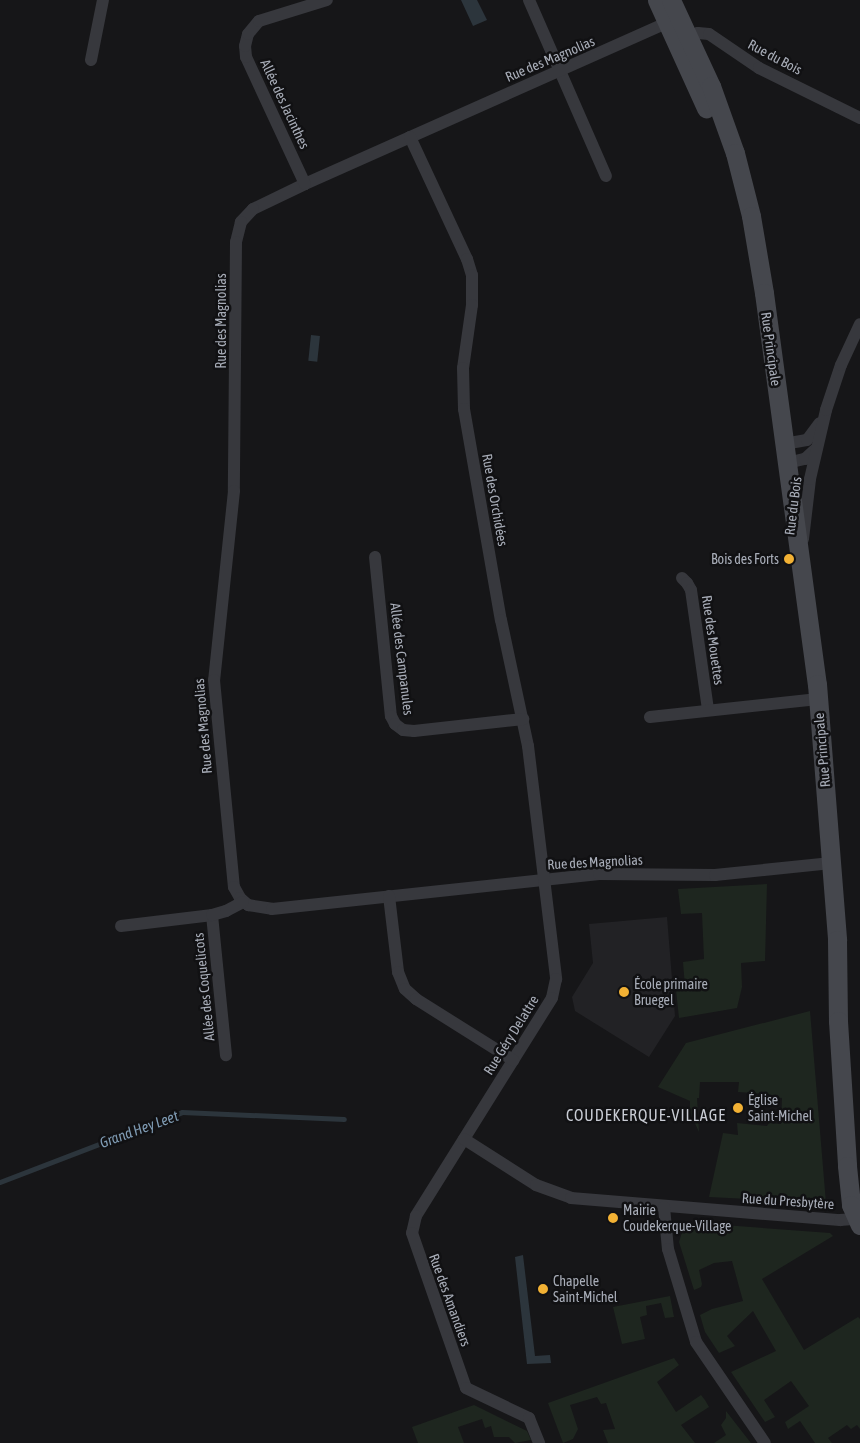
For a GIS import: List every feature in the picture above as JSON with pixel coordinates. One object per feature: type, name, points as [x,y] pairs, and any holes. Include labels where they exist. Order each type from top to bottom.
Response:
[{"type":"street","points":[[91,60],[103,0]]},
{"type":"street","name":"Allée des Jacinthes","points":[[305,184],[246,57],[245,46],[248,34],[259,21],[327,0]]},
{"type":"street","points":[[529,0],[606,176]]},
{"type":"street","name":"Rue Principale","points":[[657,0],[674,20],[683,39],[726,160],[761,277],[802,568],[818,699],[837,940],[843,1113],[858,1222]]},
{"type":"street","name":"Rue Principale","points":[[671,0],[674,20]]},
{"type":"street","name":"Rue des Magnolias","points":[[674,20],[305,184],[248,212],[241,222],[236,235],[234,491],[214,680],[234,887],[243,902],[259,909],[272,909],[610,873],[715,875],[832,863]]},
{"type":"street","name":"Rue du Bois","points":[[683,39],[698,33],[709,34],[759,68],[860,118]]},
{"type":"street","name":"Rue des Orchidées","points":[[410,137],[467,259],[472,274],[472,296],[463,363],[463,399],[501,620],[523,718],[545,879]]},
{"type":"street","name":"Rue du Bois","points":[[802,568],[806,510],[826,410],[839,370],[860,324]]},
{"type":"street","name":"Rue du Bois","points":[[784,444],[803,442],[810,437],[826,410]]},
{"type":"street","name":"Rue du Bois","points":[[787,463],[805,459],[817,448]]},
{"type":"street","name":"Allée des Campanules","points":[[375,557],[391,716],[395,724],[404,730],[414,731],[523,718]]},
{"type":"street","name":"Rue des Mouettes","points":[[682,578],[688,582],[691,590],[708,710]]},
{"type":"street","points":[[650,717],[818,699]]},
{"type":"street","name":"Rue Géry Delattre","points":[[464,1139],[552,998],[556,986],[545,879]]},
{"type":"street","points":[[389,896],[398,972],[405,989],[416,1000],[514,1060]]},
{"type":"street","points":[[121,926],[212,915],[226,911],[243,902]]},
{"type":"street","name":"Allée des Coquelicots","points":[[212,915],[226,1055]]},
{"type":"street","name":"Rue du Presbytère","points":[[464,1139],[536,1185],[555,1193],[583,1200],[858,1222]]},
{"type":"street","name":"Rue des Amandiers","points":[[464,1139],[416,1216],[412,1227],[412,1239],[466,1388],[529,1418],[539,1443]]},
{"type":"street","points":[[664,1207],[668,1249],[696,1342],[765,1443]]},
{"type":"shaded area","points":[[461,0],[477,0],[487,20],[473,26]]},
{"type":"shaded area","points":[[311,335],[320,336],[317,362],[308,361]]},
{"type":"shaded area","points":[[767,884],[765,961],[741,963],[742,987],[737,1008],[679,1018],[676,990],[685,987],[683,962],[704,959],[702,913],[681,914],[678,889]]},
{"type":"shaded area","name":"École primaire Bruegel","points":[[667,917],[675,1016],[649,1057],[575,1011],[572,997],[593,963],[589,924]]},
{"type":"shaded area","points":[[810,1011],[826,1203],[709,1197],[723,1133],[738,1135],[737,1123],[767,1126],[769,1123],[781,1124],[782,1098],[770,1097],[769,1094],[738,1092],[739,1082],[700,1082],[699,1098],[697,1098],[699,1132],[690,1113],[690,1101],[658,1087],[686,1043]]},
{"type":"shaded area","points":[[697,1223],[830,1233],[833,1236],[762,1279],[804,1350],[858,1317],[860,1319],[860,1429],[857,1425],[851,1429],[847,1425],[828,1438],[832,1443],[815,1443],[800,1421],[788,1429],[785,1422],[809,1406],[791,1381],[764,1400],[775,1417],[765,1422],[731,1372],[776,1351],[753,1311],[727,1336],[735,1346],[719,1353],[705,1332],[700,1315],[712,1309],[743,1301],[732,1261],[714,1263],[699,1270],[702,1284],[701,1287],[694,1290],[679,1242],[683,1229]]},
{"type":"shaded area","points":[[523,1255],[535,1356],[550,1355],[551,1363],[527,1364],[515,1257]]},
{"type":"shaded area","points":[[670,1296],[674,1317],[665,1318],[661,1303],[646,1306],[647,1315],[640,1317],[645,1339],[622,1344],[613,1307]]},
{"type":"shaded area","points":[[674,1358],[679,1365],[657,1382],[676,1412],[701,1395],[705,1400],[709,1407],[681,1425],[695,1443],[608,1443],[603,1430],[615,1429],[606,1403],[601,1404],[597,1397],[570,1405],[578,1429],[573,1439],[563,1443],[548,1403]]},
{"type":"shaded area","points":[[474,1405],[527,1431],[531,1440],[515,1443],[509,1437],[494,1437],[491,1426],[485,1428],[482,1419],[458,1427],[464,1443],[418,1443],[412,1427]]},
{"type":"shaded area","points":[[726,1411],[751,1443],[714,1443],[726,1435],[721,1425],[726,1418]]},
{"type":"waterway","name":"Grand Hey Leet","points":[[0,1182],[182,1112],[344,1119]]},
{"type":"place","name":"Bois des Forts","points":[[789,559]]},
{"type":"place","name":"École primaire Bruegel","points":[[624,992]]},
{"type":"place","name":"Église Saint-Michel","points":[[738,1108]]},
{"type":"place","name":"Mairie Coudekerque-Village","points":[[613,1218]]},
{"type":"place","name":"Chapelle Saint-Michel","points":[[543,1289]]},
{"type":"district","name":"COUDEKERQUE-VILLAGE","points":[[646,1115]]}]
